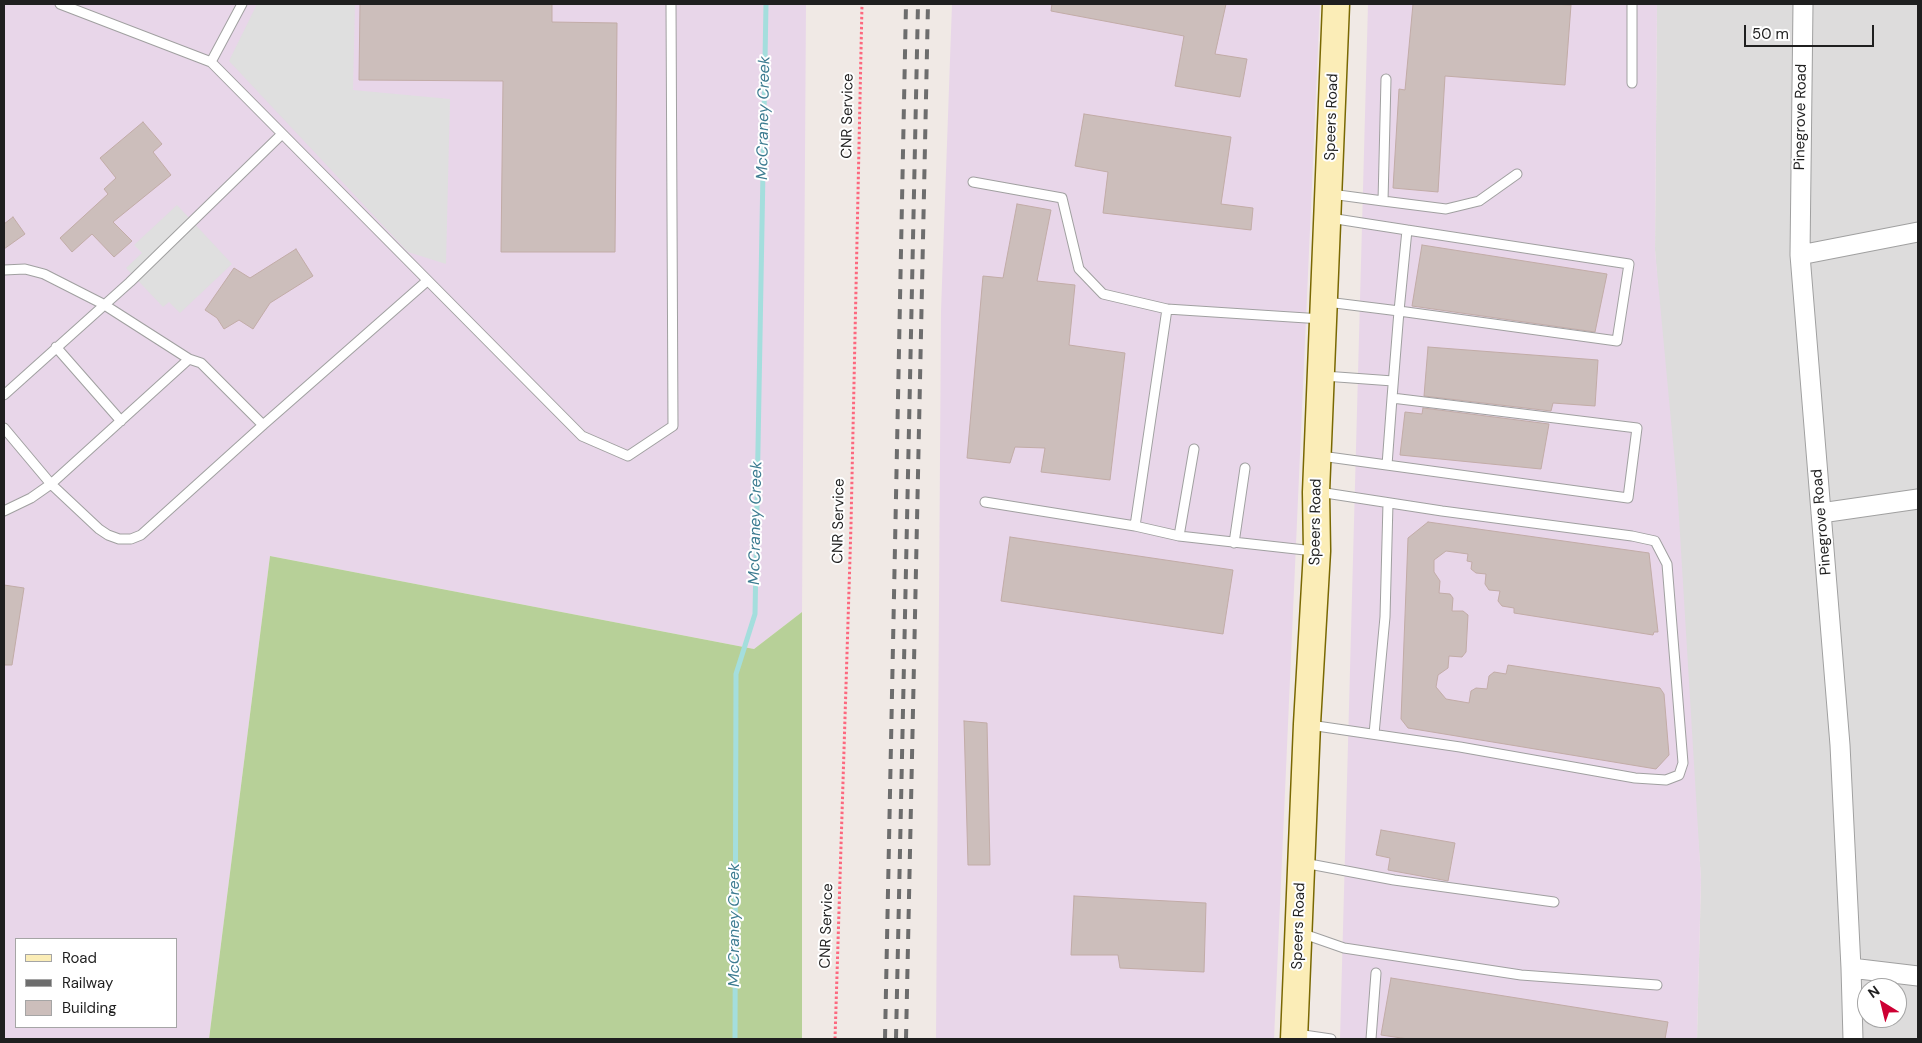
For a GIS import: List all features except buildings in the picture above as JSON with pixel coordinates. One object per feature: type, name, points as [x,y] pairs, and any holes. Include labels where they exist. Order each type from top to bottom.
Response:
[{"type":"main road","name":"Speers Road","points":[[1294,1036],[1307,724],[1317,551],[1316,492],[1336,4]]},
{"type":"street","name":"Pinegrove Road","points":[[1803,4],[1800,255],[1840,744],[1853,1039]]},
{"type":"street","points":[[1800,255],[1918,232]]},
{"type":"street","points":[[1821,513],[1918,499]]},
{"type":"street","points":[[1851,968],[1918,976]]},
{"type":"lane","points":[[60,4],[212,62],[582,436],[628,456],[673,426],[671,4]]},
{"type":"lane","points":[[212,62],[242,4]]},
{"type":"lane","points":[[1632,4],[1632,83]]},
{"type":"lane","points":[[1384,201],[1386,79]]},
{"type":"lane","points":[[4,395],[130,282],[282,134]]},
{"type":"lane","points":[[1328,206],[1384,201],[1446,209],[1480,201],[1517,174]]},
{"type":"lane","points":[[972,182],[1062,198],[1078,269],[1103,294],[1167,309],[1399,312],[1617,342],[1628,264],[1407,230],[1328,206]]},
{"type":"lane","points":[[1387,465],[1407,230]]},
{"type":"lane","points":[[4,270],[25,269],[44,274],[104,304],[189,359],[201,363],[263,425]]},
{"type":"lane","points":[[4,428],[51,484],[108,535],[119,539],[131,539],[141,536],[151,529],[263,425],[427,281]]},
{"type":"lane","points":[[1135,526],[1167,309]]},
{"type":"lane","points":[[56,348],[121,421]]},
{"type":"lane","points":[[4,511],[31,498],[51,484],[189,359]]},
{"type":"lane","points":[[1321,376],[1393,381]]},
{"type":"lane","points":[[1318,456],[1628,498],[1637,428],[1392,398]]},
{"type":"lane","points":[[1179,536],[1194,449]]},
{"type":"lane","points":[[1234,543],[1245,468]]},
{"type":"lane","points":[[1307,724],[1635,778],[1666,780],[1679,775],[1683,763],[1667,564],[1656,541],[1632,536],[1316,492]]},
{"type":"lane","points":[[985,502],[1135,526],[1179,536],[1317,551]]},
{"type":"lane","points":[[1374,734],[1385,617],[1388,503]]},
{"type":"lane","points":[[1301,863],[1394,880],[1554,902]]},
{"type":"lane","points":[[1298,932],[1344,948],[1521,975],[1657,986]]},
{"type":"lane","points":[[1371,1039],[1376,973]]},
{"type":"lane","points":[[1294,1036],[1330,1039]]},
{"type":"path","name":"CNR Service","points":[[835,1039],[850,535],[862,4]]},
{"type":"shaded area","points":[[4,4],[806,4],[802,612],[754,649],[270,556],[209,1039],[4,1039]]},
{"type":"shaded area","points":[[257,4],[355,4],[353,90],[450,99],[446,264],[408,252],[229,61]]},
{"type":"shaded area","points":[[952,4],[1320,4],[1274,1039],[936,1039],[941,311]]},
{"type":"shaded area","points":[[1368,4],[1657,4],[1655,250],[1677,485],[1701,879],[1697,1039],[1340,1039]]},
{"type":"shaded area","points":[[1657,4],[1918,4],[1918,1039],[1697,1039],[1701,879],[1655,250]]},
{"type":"shaded area","points":[[177,205],[232,264],[180,313],[169,302],[163,307],[126,268],[142,253],[134,245]]},
{"type":"green space","points":[[270,556],[754,649],[802,612],[802,1039],[209,1039]]},
{"type":"waterway","name":"McCraney Creek","points":[[735,1039],[736,674],[755,614],[766,4]]},
{"type":"railway","points":[[885,1039],[906,4]]},
{"type":"railway","points":[[896,1039],[918,4]]},
{"type":"railway","points":[[906,1039],[928,4]]}]
